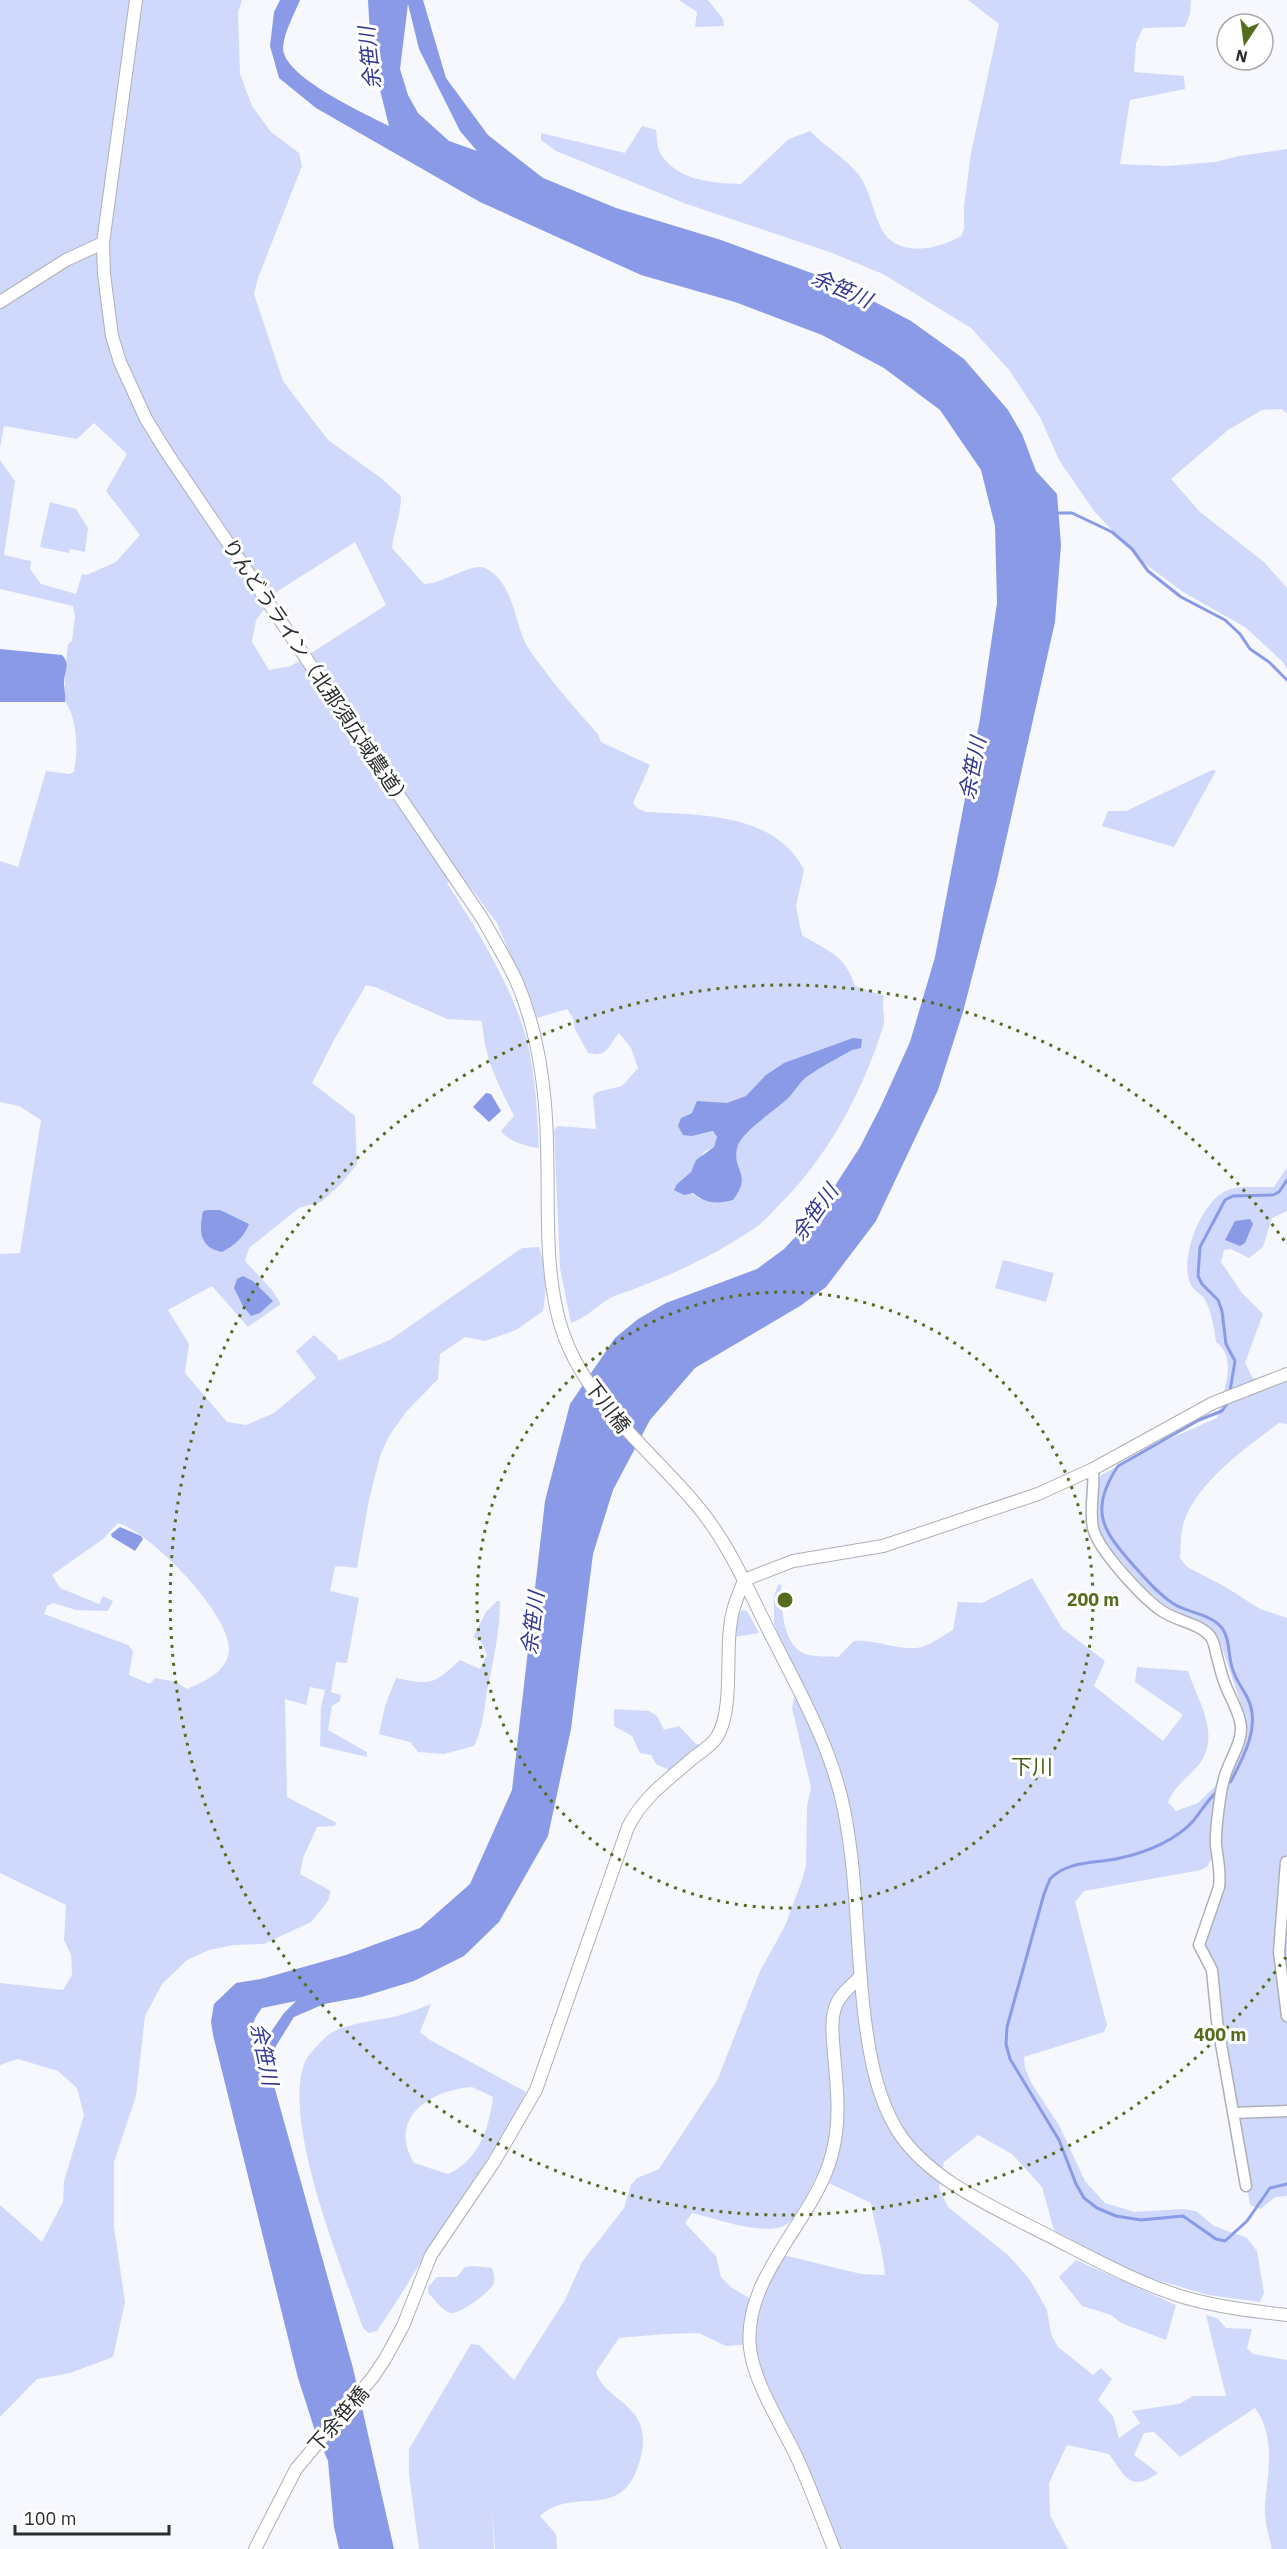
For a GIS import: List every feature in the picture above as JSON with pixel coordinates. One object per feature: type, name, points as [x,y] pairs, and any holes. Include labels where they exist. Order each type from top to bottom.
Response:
[{"type":"street","name":"りんどうライン（北那須広域農道）","points":[[136,0],[103,243],[106,301],[112,336],[126,378],[146,419],[482,918],[517,982],[529,1019],[539,1064],[547,1139],[550,1263],[560,1322],[567,1342]]},
{"type":"street","points":[[0,302],[66,260],[103,243]]},
{"type":"street","name":"下川橋","points":[[567,1342],[587,1381],[605,1408],[705,1515],[744,1580]]},
{"type":"street","points":[[1287,1374],[1213,1402],[1093,1469],[998,1509],[883,1546],[793,1561],[744,1580],[815,1727],[832,1766],[841,1797],[851,1854],[860,1977],[870,2055],[873,2072],[897,2130],[915,2152],[940,2174],[969,2194],[1141,2282],[1222,2307],[1287,2315]]},
{"type":"street","points":[[1093,1469],[1093,1526],[1102,1548],[1147,1599],[1163,1612],[1209,1635],[1214,1643],[1224,1683],[1241,1728],[1223,1781],[1216,1846],[1221,1877],[1199,1945],[1212,1970],[1217,2021],[1246,2186]]},
{"type":"street","name":"下余笹橋","points":[[255,2549],[303,2460],[373,2378],[403,2326],[431,2255],[494,2162],[536,2090],[628,1827],[636,1810],[649,1795],[717,1737],[726,1706],[733,1607],[744,1580]]},
{"type":"street","points":[[1286,1862],[1279,1953],[1287,2016]]},
{"type":"street","points":[[834,2549],[798,2461],[758,2377],[750,2350],[749,2329],[754,2303],[759,2292],[832,2156],[837,2129],[833,2028],[836,2006],[844,1992],[860,1977]]},
{"type":"street","points":[[1233,2113],[1287,2111]]},
{"type":"shaded area","points":[[0,0],[242,0],[238,12],[240,74],[252,106],[271,132],[299,153],[302,166],[258,278],[254,294],[283,381],[328,440],[381,478],[401,496],[392,548],[424,584],[479,567],[485,568],[501,581],[529,649],[598,734],[601,742],[650,765],[633,803],[637,808],[646,812],[690,814],[735,821],[756,827],[775,837],[791,851],[804,870],[796,906],[802,935],[834,954],[846,966],[855,986],[884,996],[884,1020],[865,1076],[828,1145],[796,1187],[758,1226],[706,1257],[605,1301],[571,1323],[560,1268],[554,1130],[558,1126],[596,1129],[593,1096],[597,1092],[622,1086],[638,1068],[631,1048],[619,1033],[604,1052],[588,1053],[567,1009],[537,1018],[497,923],[461,875],[447,883],[497,967],[526,1036],[534,1084],[539,1148],[513,1141],[501,1131],[514,1116],[489,1059],[482,1021],[447,1019],[366,985],[312,1083],[355,1116],[357,1164],[341,1184],[321,1202],[299,1208],[249,1248],[245,1261],[272,1290],[281,1304],[248,1327],[212,1286],[168,1310],[189,1344],[185,1373],[227,1422],[246,1425],[274,1413],[316,1378],[296,1351],[314,1335],[337,1356],[338,1361],[390,1340],[522,1248],[539,1247],[546,1279],[543,1311],[516,1330],[485,1341],[465,1337],[440,1354],[438,1379],[406,1412],[389,1436],[380,1456],[369,1500],[357,1568],[335,1567],[330,1591],[359,1598],[347,1663],[336,1662],[331,1692],[341,1695],[340,1701],[332,1706],[328,1730],[367,1752],[367,1757],[320,1746],[321,1707],[325,1690],[310,1687],[306,1705],[285,1699],[287,1797],[337,1823],[334,1826],[317,1827],[303,1858],[300,1874],[331,1891],[328,1901],[311,1922],[264,1944],[234,1945],[209,1950],[187,1960],[162,1984],[145,2016],[136,2096],[114,2162],[114,2227],[125,2302],[113,2357],[70,2373],[37,2379],[0,2417],[0,2205],[42,2242],[63,2202],[64,2181],[84,2115],[77,2088],[58,2071],[18,2059],[0,2065],[0,1983],[63,1990],[72,1975],[71,1955],[64,1940],[66,1905],[0,1873],[0,1254],[20,1253],[41,1120],[19,1106],[0,1102],[0,861],[18,867],[46,771],[69,774],[74,772],[76,744],[74,723],[65,692],[68,644],[72,641],[75,617],[73,606],[0,589],[0,460],[15,481],[4,555],[31,561],[30,569],[41,584],[76,594],[82,574],[87,575],[116,562],[140,535],[106,491],[127,454],[94,423],[77,439],[4,426],[0,448]],"holes":[[[355,542],[386,605],[291,666],[269,670],[252,642],[256,620],[278,591]],[[749,1103],[732,1153],[700,1199],[677,1184],[691,1172],[704,1152],[714,1147],[717,1137],[714,1131],[692,1136],[681,1118],[691,1113],[720,1112]],[[118,1523],[149,1542],[187,1577],[204,1597],[226,1636],[229,1651],[219,1671],[187,1689],[176,1682],[155,1678],[150,1684],[129,1675],[133,1651],[128,1645],[44,1614],[47,1606],[53,1603],[76,1610],[108,1611],[113,1601],[103,1596],[99,1604],[60,1588],[52,1575],[103,1539]]]},
{"type":"shaded area","points":[[679,0],[708,0],[723,19],[724,26],[695,27],[697,12]]},
{"type":"shaded area","points":[[968,0],[1191,0],[1190,14],[1185,27],[1143,28],[1136,43],[1134,72],[1184,76],[1185,89],[1130,100],[1120,164],[1167,166],[1215,162],[1287,149],[1287,414],[1282,409],[1262,410],[1228,430],[1171,479],[1200,512],[1264,562],[1287,588],[1287,670],[1284,663],[1245,627],[1183,592],[1140,560],[1094,511],[1059,460],[1040,417],[1009,370],[971,328],[883,274],[832,253],[684,203],[556,151],[541,140],[541,133],[625,153],[642,126],[656,130],[660,153],[676,170],[696,179],[741,184],[789,139],[810,131],[859,175],[866,187],[880,226],[887,236],[896,243],[917,249],[940,245],[961,236],[964,229],[964,206],[971,153],[999,24]]},
{"type":"shaded area","points":[[50,502],[76,509],[88,528],[85,552],[70,549],[69,553],[40,547]]},
{"type":"shaded area","points":[[1212,770],[1216,771],[1174,847],[1102,826],[1108,811],[1126,811]]},
{"type":"shaded area","points":[[1287,1167],[1287,1211],[1272,1218],[1263,1247],[1249,1258],[1231,1249],[1224,1250],[1221,1262],[1242,1293],[1263,1314],[1245,1363],[1252,1377],[1264,1386],[1287,1377],[1287,1424],[1279,1423],[1211,1479],[1191,1507],[1184,1522],[1180,1558],[1187,1567],[1224,1586],[1260,1609],[1287,1618],[1287,2196],[1275,2197],[1261,2209],[1250,2205],[1212,1962],[1205,1945],[1222,1858],[1210,1860],[1208,1866],[1201,1870],[1084,1891],[1075,1902],[1107,2025],[1104,2032],[1024,2057],[1025,2068],[1032,2084],[1059,2125],[1085,2181],[1105,2203],[1135,2212],[1182,2209],[1196,2211],[1214,2226],[1247,2238],[1257,2251],[1264,2293],[1260,2302],[1208,2295],[1140,2275],[1054,2230],[1042,2187],[1012,2154],[978,2135],[944,2162],[939,2188],[948,2207],[1008,2255],[1030,2280],[1047,2310],[1051,2334],[1058,2347],[1093,2375],[1101,2368],[1112,2379],[1098,2400],[1113,2416],[1119,2438],[1140,2423],[1132,2411],[1179,2404],[1193,2396],[1226,2396],[1206,2315],[1217,2318],[1226,2328],[1252,2329],[1247,2348],[1253,2354],[1287,2360],[1287,2549],[1272,2549],[1268,2534],[1265,2512],[1269,2469],[1268,2444],[1262,2420],[1255,2408],[1180,2457],[1154,2432],[1144,2433],[1134,2455],[1158,2473],[1141,2482],[1129,2480],[1109,2454],[1067,2445],[1049,2483],[1050,2515],[1068,2549],[837,2549],[802,2459],[764,2378],[753,2344],[726,2346],[699,2333],[619,2338],[596,2372],[605,2387],[630,2409],[640,2424],[643,2442],[640,2460],[632,2480],[622,2492],[610,2498],[554,2507],[540,2516],[556,2534],[557,2549],[495,2549],[492,2511],[494,2549],[419,2549],[409,2474],[409,2449],[471,2344],[479,2345],[514,2380],[565,2300],[582,2262],[624,2208],[631,2185],[637,2178],[659,2169],[717,2081],[760,1971],[785,1926],[806,1866],[807,1807],[811,1787],[792,1708],[798,1680],[774,1624],[774,1596],[778,1585],[781,1584],[785,1626],[793,1644],[800,1651],[809,1655],[838,1657],[854,1641],[905,1648],[926,1646],[953,1630],[958,1602],[982,1603],[1032,1578],[1062,1628],[1105,1661],[1094,1686],[1163,1741],[1183,1715],[1135,1682],[1137,1667],[1188,1671],[1206,1719],[1208,1743],[1197,1767],[1177,1787],[1168,1802],[1176,1811],[1198,1803],[1231,1771],[1245,1728],[1242,1707],[1218,1636],[1166,1606],[1143,1586],[1102,1540],[1097,1521],[1098,1486],[1101,1475],[1167,1440],[1217,1418],[1227,1378],[1227,1358],[1223,1349],[1216,1342],[1207,1303],[1191,1285],[1188,1274],[1190,1246],[1201,1217],[1218,1196],[1228,1190],[1239,1188],[1274,1187]],"holes":[[[816,2177],[871,2203],[885,2275],[861,2274],[783,2255],[757,2308],[749,2298],[732,2288],[721,2277],[716,2256],[685,2223],[692,2213],[754,2228],[778,2228],[787,2224],[796,2215]]]},
{"type":"shaded area","points":[[1003,1260],[1054,1273],[1046,1302],[995,1288]]},
{"type":"shaded area","points":[[497,1601],[500,1601],[500,1613],[496,1646],[481,1726],[474,1746],[444,1754],[418,1752],[410,1742],[379,1734],[385,1706],[396,1678],[417,1682],[431,1681],[444,1674],[460,1660],[480,1669],[487,1655],[482,1643],[473,1637],[486,1612]]},
{"type":"shaded area","points":[[742,1610],[747,1611],[759,1633],[735,1637],[737,1615]]},
{"type":"shaded area","points":[[614,1709],[649,1711],[657,1716],[664,1730],[679,1726],[696,1744],[700,1745],[669,1770],[656,1764],[651,1755],[640,1753],[632,1736],[614,1726]]},
{"type":"shaded area","points":[[431,2004],[420,2032],[430,2040],[526,2092],[496,2145],[394,2306],[377,2331],[369,2333],[363,2328],[317,2196],[301,2123],[300,2091],[304,2064],[327,2036],[342,2028],[401,2015]],"holes":[[[472,2087],[493,2097],[485,2132],[468,2161],[448,2174],[414,2163],[407,2147],[406,2133],[409,2120],[417,2109],[428,2100],[456,2089]]]},
{"type":"shaded area","points":[[1076,2260],[1176,2305],[1166,2340],[1121,2323],[1111,2315],[1082,2306],[1059,2277]]},
{"type":"shaded area","points":[[465,2267],[492,2268],[494,2282],[492,2286],[485,2294],[466,2307],[454,2313],[447,2312],[429,2294],[428,2287],[437,2277],[457,2277]]},
{"type":"water","name":"余笹川","points":[[280,0],[300,0],[284,42],[283,48],[287,59],[296,71],[310,82],[345,104],[389,126],[371,54],[368,0],[423,0],[446,78],[488,135],[543,178],[616,208],[721,240],[839,283],[911,321],[964,359],[1008,410],[1022,434],[1036,471],[1057,494],[1061,545],[1055,622],[997,880],[963,1012],[938,1090],[876,1221],[826,1287],[800,1306],[695,1368],[650,1420],[613,1490],[593,1554],[571,1729],[548,1836],[499,1922],[464,1956],[414,1981],[362,1997],[324,2004],[294,2017],[276,2046],[271,2075],[353,2368],[394,2549],[339,2549],[334,2527],[328,2461],[315,2431],[298,2378],[213,2035],[211,2022],[214,2004],[236,1983],[261,1979],[346,1955],[420,1928],[470,1884],[512,1790],[545,1501],[570,1404],[615,1338],[638,1319],[666,1303],[757,1269],[784,1249],[829,1195],[860,1147],[910,1042],[935,957],[980,719],[997,603],[995,526],[981,470],[940,410],[884,368],[822,335],[735,302],[641,275],[480,202],[316,108],[279,78],[270,46],[274,12]],"holes":[[[408,4],[419,49],[460,131],[477,151],[449,141],[418,113],[408,95],[400,69]],[[296,2001],[284,2013],[266,2039],[259,2062],[252,2034],[257,2015],[262,2008]]]},
{"type":"water","points":[[0,649],[62,655],[67,665],[64,683],[65,702],[0,702]]},
{"type":"water","points":[[853,1038],[862,1039],[861,1048],[852,1050],[824,1065],[805,1078],[790,1096],[745,1135],[737,1148],[737,1162],[742,1178],[739,1191],[733,1200],[712,1202],[693,1193],[684,1195],[674,1190],[677,1184],[691,1172],[696,1160],[714,1147],[717,1137],[713,1131],[692,1136],[683,1135],[678,1126],[681,1118],[692,1113],[697,1101],[727,1103],[746,1096],[766,1075],[784,1063]]},
{"type":"water","points":[[486,1093],[491,1094],[501,1111],[489,1122],[473,1107]]},
{"type":"water","points":[[220,1210],[249,1224],[238,1240],[222,1252],[214,1250],[202,1237],[203,1211]]},
{"type":"water","points":[[1250,1219],[1253,1224],[1245,1243],[1240,1246],[1225,1240],[1235,1221]]},
{"type":"water","points":[[243,1276],[253,1281],[273,1301],[260,1313],[251,1316],[234,1288],[237,1279]]},
{"type":"water","points":[[120,1527],[143,1539],[135,1551],[112,1537],[111,1534]]},
{"type":"waterway","points":[[1057,513],[1072,513],[1112,532],[1132,549],[1148,571],[1181,597],[1225,620],[1240,634],[1250,649],[1269,662],[1287,680]]},
{"type":"waterway","points":[[1230,1391],[1235,1361],[1226,1344],[1222,1311],[1218,1300],[1202,1284],[1198,1276],[1200,1247],[1225,1200],[1233,1196],[1273,1195],[1279,1192],[1287,1180]]},
{"type":"waterway","points":[[1226,1785],[1231,1781],[1245,1752],[1253,1720],[1248,1699],[1233,1672],[1225,1632],[1212,1620],[1174,1604],[1152,1586],[1114,1542],[1103,1520],[1102,1508],[1103,1496],[1118,1466],[1199,1420],[1222,1411],[1229,1401]]},
{"type":"waterway","points":[[1218,1791],[1187,1827],[1160,1845],[1130,1856],[1074,1866],[1057,1873],[1050,1879],[1007,2027],[1006,2044],[1010,2059],[1059,2140],[1076,2184],[1084,2198],[1097,2208],[1116,2216],[1141,2220],[1183,2216],[1216,2239],[1225,2241],[1247,2221],[1270,2188],[1287,2184]]},
{"type":"district","name":"下川","points":[[1032,1766]]}]
